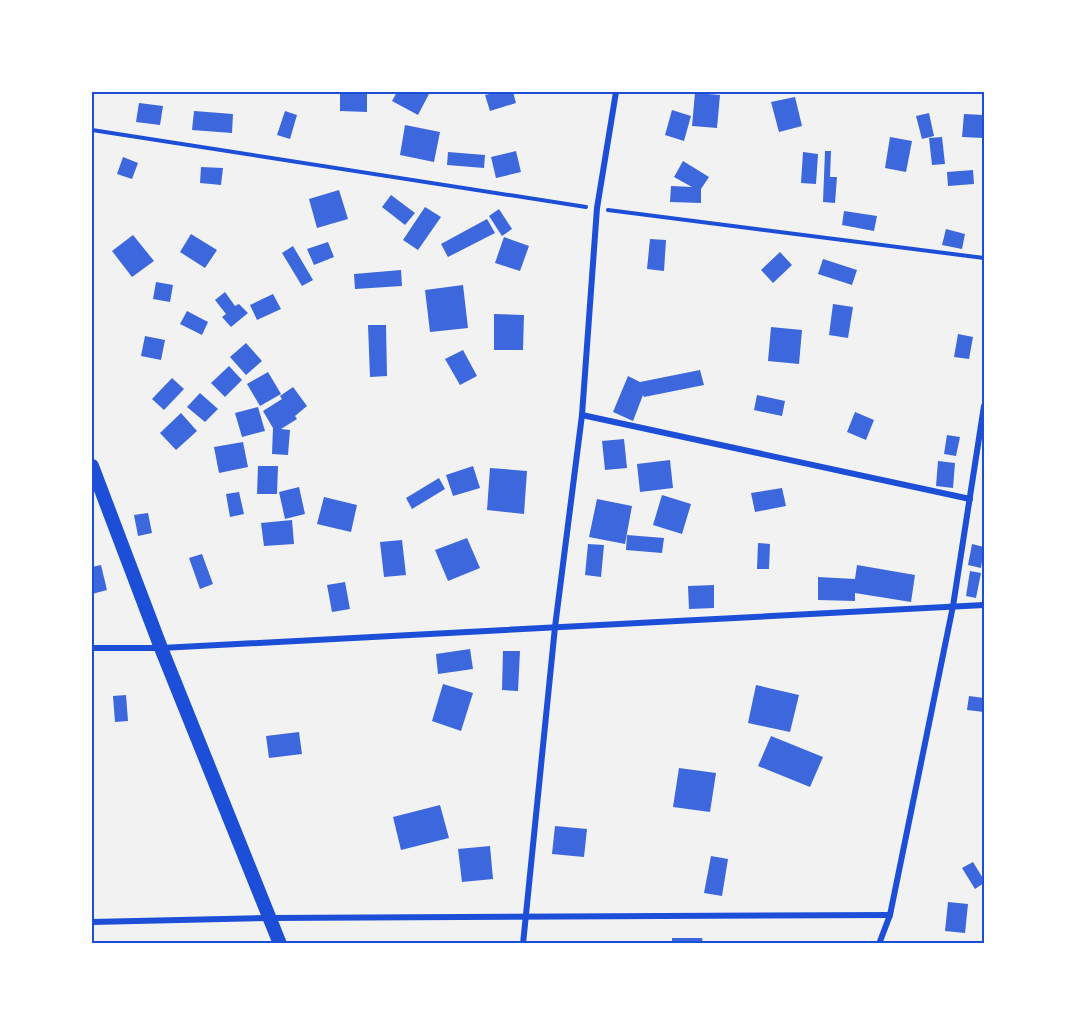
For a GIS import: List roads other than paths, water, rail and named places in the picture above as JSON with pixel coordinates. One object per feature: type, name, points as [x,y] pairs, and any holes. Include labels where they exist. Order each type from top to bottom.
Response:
[{"type":"main road","points":[[92,466],[161,648],[280,944]]},
{"type":"street","points":[[523,944],[555,627],[582,415],[597,208],[616,92]]},
{"type":"street","points":[[879,944],[890,915],[953,606],[984,406]]},
{"type":"street","points":[[582,415],[970,499]]},
{"type":"street","points":[[92,648],[161,648],[984,605]]},
{"type":"street","points":[[92,922],[269,918],[890,915]]}]
